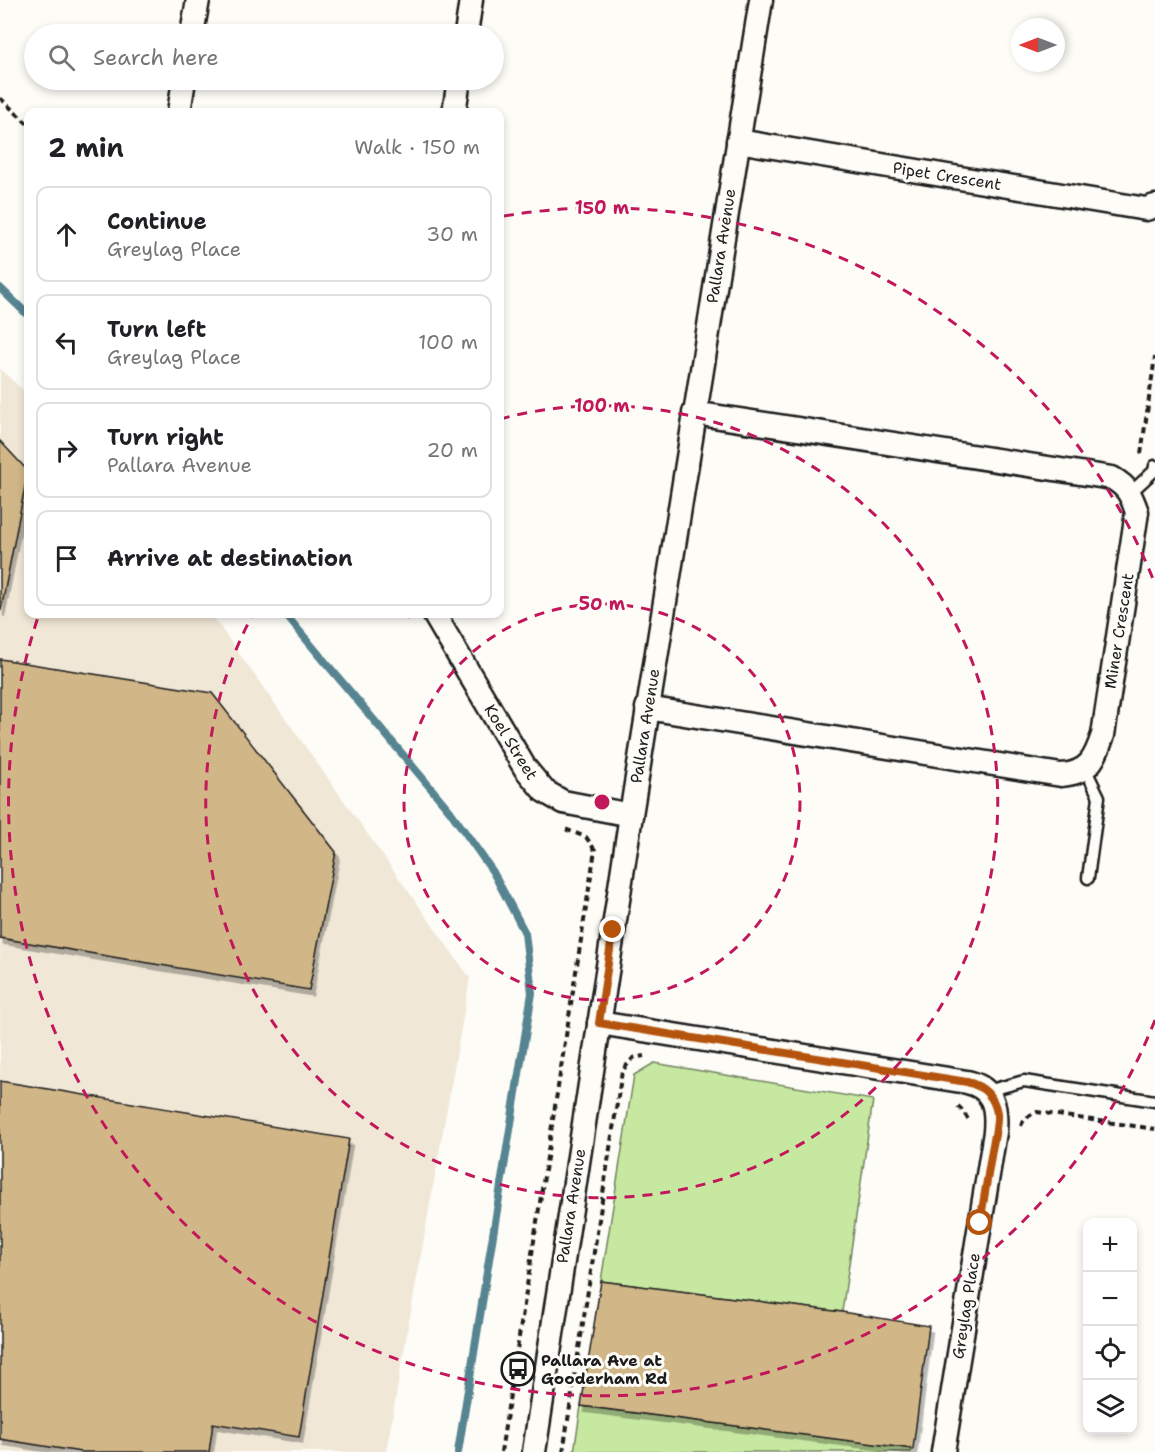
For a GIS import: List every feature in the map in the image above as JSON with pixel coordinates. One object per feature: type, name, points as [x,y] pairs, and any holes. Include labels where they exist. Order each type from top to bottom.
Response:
[{"type":"street","points":[[194,24],[198,0]]},
{"type":"street","points":[[467,24],[471,0]]},
{"type":"street","name":"Pallara Avenue","points":[[534,1452],[647,708],[761,0]]},
{"type":"street","points":[[179,108],[182,90]]},
{"type":"street","points":[[455,108],[457,90]]},
{"type":"street","name":"Pipet Crescent","points":[[738,141],[1146,208],[1155,206]]},
{"type":"street","points":[[694,413],[1112,478],[1130,493]]},
{"type":"street","name":"Miner Crescent","points":[[1084,768],[1096,756],[1103,735],[1137,512],[1130,493]]},
{"type":"street","name":"Koel Street","points":[[436,618],[525,768],[544,791],[563,802],[631,814]]},
{"type":"street","points":[[647,708],[1061,775],[1074,774],[1084,768]]},
{"type":"street","points":[[599,1023],[967,1082],[978,1084],[987,1091]]},
{"type":"street","name":"Greylag Place","points":[[943,1452],[995,1132],[997,1114],[987,1091]]},
{"type":"lane","points":[[1130,493],[1154,469]]},
{"type":"lane","points":[[1084,768],[1099,797],[1088,878]]},
{"type":"lane","points":[[987,1091],[1024,1081],[1155,1101]]},
{"type":"path","points":[[0,98],[24,119]]},
{"type":"path","points":[[1154,469],[1140,453],[1155,357]]},
{"type":"path","points":[[408,618],[411,623]]},
{"type":"path","points":[[501,1452],[595,850],[586,837],[557,826]]},
{"type":"path","points":[[563,1452],[622,1071],[633,1058],[647,1055]]},
{"type":"path","points":[[950,1102],[963,1111],[970,1126]]},
{"type":"path","points":[[1019,1133],[1022,1122],[1037,1112],[1155,1129]]},
{"type":"shaded area","points":[[0,369],[24,391],[24,618],[214,618],[470,978],[386,1452],[0,1452]]},
{"type":"green space","points":[[654,1063],[873,1100],[842,1312],[601,1281],[634,1075]]},
{"type":"green space","points":[[581,1406],[913,1449],[911,1452],[574,1452]]},
{"type":"building","points":[[0,441],[24,467],[24,492],[0,610]]},
{"type":"building","points":[[0,659],[212,693],[336,852],[309,990],[0,938]]},
{"type":"building","points":[[0,1081],[349,1139],[299,1437],[213,1423],[209,1452],[81,1452],[0,1439]]},
{"type":"building","points":[[601,1281],[842,1312],[929,1326],[913,1449],[581,1406]]},
{"type":"waterway","points":[[0,288],[24,311]]},
{"type":"waterway","points":[[288,618],[450,811],[493,872],[525,933],[532,993],[458,1452]]},
{"type":"place","name":"Pallara Ave at Gooderham Rd","points":[[518,1369]]},
{"type":"route","points":[[613,930],[599,1023],[967,1082],[978,1084],[987,1091],[997,1114],[980,1223]]}]
